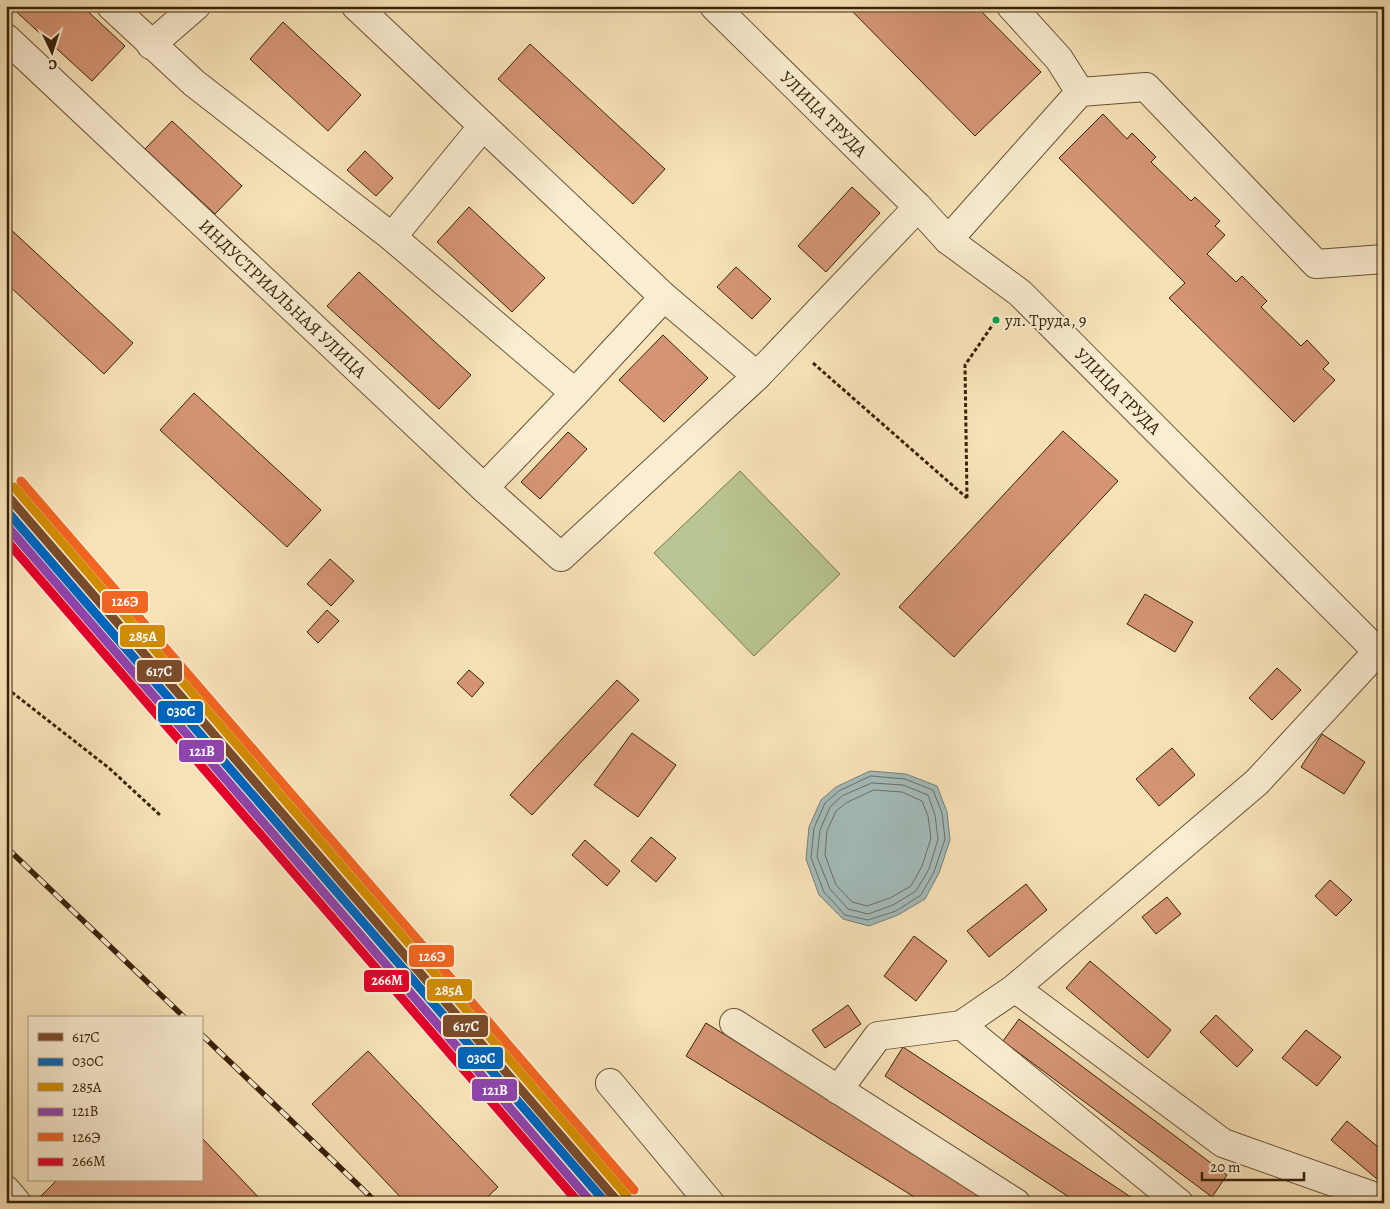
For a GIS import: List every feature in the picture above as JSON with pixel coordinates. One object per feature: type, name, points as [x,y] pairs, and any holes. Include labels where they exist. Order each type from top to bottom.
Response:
[{"type":"street","points":[[111,6],[194,83],[392,237],[576,393]]},
{"type":"street","points":[[151,45],[196,6]]},
{"type":"street","points":[[356,6],[664,297],[757,376],[918,207]]},
{"type":"street","name":"УЛИЦА ТРУДА","points":[[714,6],[918,207],[948,240],[1020,293],[1380,655]]},
{"type":"street","points":[[1011,6],[1059,59],[1080,92]]},
{"type":"street","name":"ИНДУСТРИАЛЬНАЯ УЛИЦА","points":[[6,38],[484,488],[561,557],[757,376]]},
{"type":"street","points":[[948,240],[1080,92],[1146,87],[1316,264],[1384,259]]},
{"type":"street","points":[[392,237],[484,126]]},
{"type":"street","points":[[484,488],[576,393],[664,297]]},
{"type":"street","points":[[838,1090],[878,1036],[961,1025],[1015,988],[1257,782],[1380,655]]},
{"type":"street","points":[[1015,988],[1223,1143],[1384,1200]]},
{"type":"street","points":[[734,1024],[1016,1203]]},
{"type":"street","points":[[961,1025],[1179,1203]]},
{"type":"street","points":[[610,1083],[710,1203]]},
{"type":"street","points":[[6,1190],[17,1203]]},
{"type":"path","points":[[789,342],[967,498],[965,365],[996,320]]},
{"type":"path","points":[[6,690],[9,690],[109,768],[161,816]]},
{"type":"green space","points":[[740,471],[840,574],[754,656],[654,553]]},
{"type":"water","points":[[870,771],[906,774],[937,786],[947,812],[950,840],[939,873],[925,899],[898,915],[869,926],[843,919],[819,895],[806,859],[809,827],[821,800],[836,787]]},
{"type":"building","points":[[10,6],[82,6],[125,46],[92,81]]},
{"type":"building","points":[[847,6],[976,6],[1041,72],[975,136]]},
{"type":"building","points":[[283,22],[361,95],[328,131],[250,59]]},
{"type":"building","points":[[530,44],[665,169],[633,204],[498,79]]},
{"type":"building","points":[[1103,114],[1127,139],[1132,133],[1156,157],[1151,162],[1191,201],[1195,197],[1220,221],[1215,226],[1225,235],[1207,254],[1236,282],[1242,276],[1267,301],[1261,307],[1301,346],[1307,340],[1329,363],[1323,369],[1335,380],[1294,422],[1169,298],[1185,283],[1059,158]]},
{"type":"building","points":[[172,121],[242,186],[215,214],[145,149]]},
{"type":"building","points":[[365,151],[393,178],[376,196],[347,170]]},
{"type":"building","points":[[852,187],[880,213],[826,272],[798,246]]},
{"type":"building","points":[[469,207],[545,278],[512,312],[437,242]]},
{"type":"building","points":[[6,225],[133,343],[104,374],[6,283]]},
{"type":"building","points":[[736,267],[771,299],[752,319],[717,287]]},
{"type":"building","points":[[359,272],[471,375],[439,409],[327,306]]},
{"type":"building","points":[[663,335],[708,378],[664,422],[619,380]]},
{"type":"building","points":[[194,393],[321,510],[287,547],[160,430]]},
{"type":"building","points":[[1063,431],[1118,481],[954,657],[899,607]]},
{"type":"building","points":[[568,432],[587,449],[540,499],[521,482]]},
{"type":"building","points":[[330,559],[354,581],[331,606],[307,584]]},
{"type":"building","points":[[1145,594],[1193,622],[1175,652],[1127,624]]},
{"type":"building","points":[[327,610],[339,621],[318,643],[307,632]]},
{"type":"building","points":[[1277,668],[1301,690],[1272,720],[1249,698]]},
{"type":"building","points":[[469,670],[484,683],[472,697],[457,683]]},
{"type":"building","points":[[617,680],[639,700],[532,815],[510,795]]},
{"type":"building","points":[[632,733],[676,765],[638,817],[594,785]]},
{"type":"building","points":[[1322,734],[1365,762],[1344,794],[1301,767]]},
{"type":"building","points":[[1172,748],[1195,775],[1159,806],[1136,779]]},
{"type":"building","points":[[651,837],[676,858],[656,882],[631,861]]},
{"type":"building","points":[[585,840],[620,871],[607,886],[572,855]]},
{"type":"building","points":[[1330,880],[1352,900],[1336,916],[1315,896]]},
{"type":"building","points":[[1026,884],[1047,910],[989,957],[967,931]]},
{"type":"building","points":[[1167,897],[1181,914],[1156,934],[1142,917]]},
{"type":"building","points":[[914,936],[947,961],[916,1001],[884,976]]},
{"type":"building","points":[[1090,961],[1171,1030],[1148,1058],[1066,988]]},
{"type":"building","points":[[848,1005],[861,1024],[825,1048],[812,1030]]},
{"type":"building","points":[[1216,1015],[1253,1050],[1237,1067],[1200,1032]]},
{"type":"building","points":[[1019,1019],[1227,1175],[1212,1197],[1003,1041]]},
{"type":"building","points":[[706,1023],[997,1203],[924,1203],[686,1056]]},
{"type":"building","points":[[1306,1030],[1341,1057],[1317,1086],[1282,1058]]},
{"type":"building","points":[[903,1047],[1140,1203],[1078,1203],[885,1076]]},
{"type":"building","points":[[368,1051],[498,1187],[481,1203],[406,1203],[312,1104]]},
{"type":"building","points":[[1347,1121],[1384,1152],[1384,1185],[1331,1140]]},
{"type":"building","points":[[202,1138],[264,1203],[47,1203],[41,1196],[55,1182],[202,1182]]},
{"type":"railway","points":[[6,847],[183,1016]]},
{"type":"railway","points":[[202,1035],[377,1203]]},
{"type":"transit line","name":"126Э","points":[[21,481],[634,1190]]},
{"type":"transit line","name":"285А","points":[[14,487],[627,1196]]},
{"type":"transit line","name":"617C","points":[[6,494],[619,1203]]},
{"type":"transit line","name":"030C","points":[[6,510],[606,1203]]},
{"type":"transit line","name":"121В","points":[[6,525],[592,1203]]},
{"type":"transit line","name":"266М","points":[[6,540],[579,1203]]},
{"type":"place","name":"ул. Труда, 9","points":[[996,320]]}]
